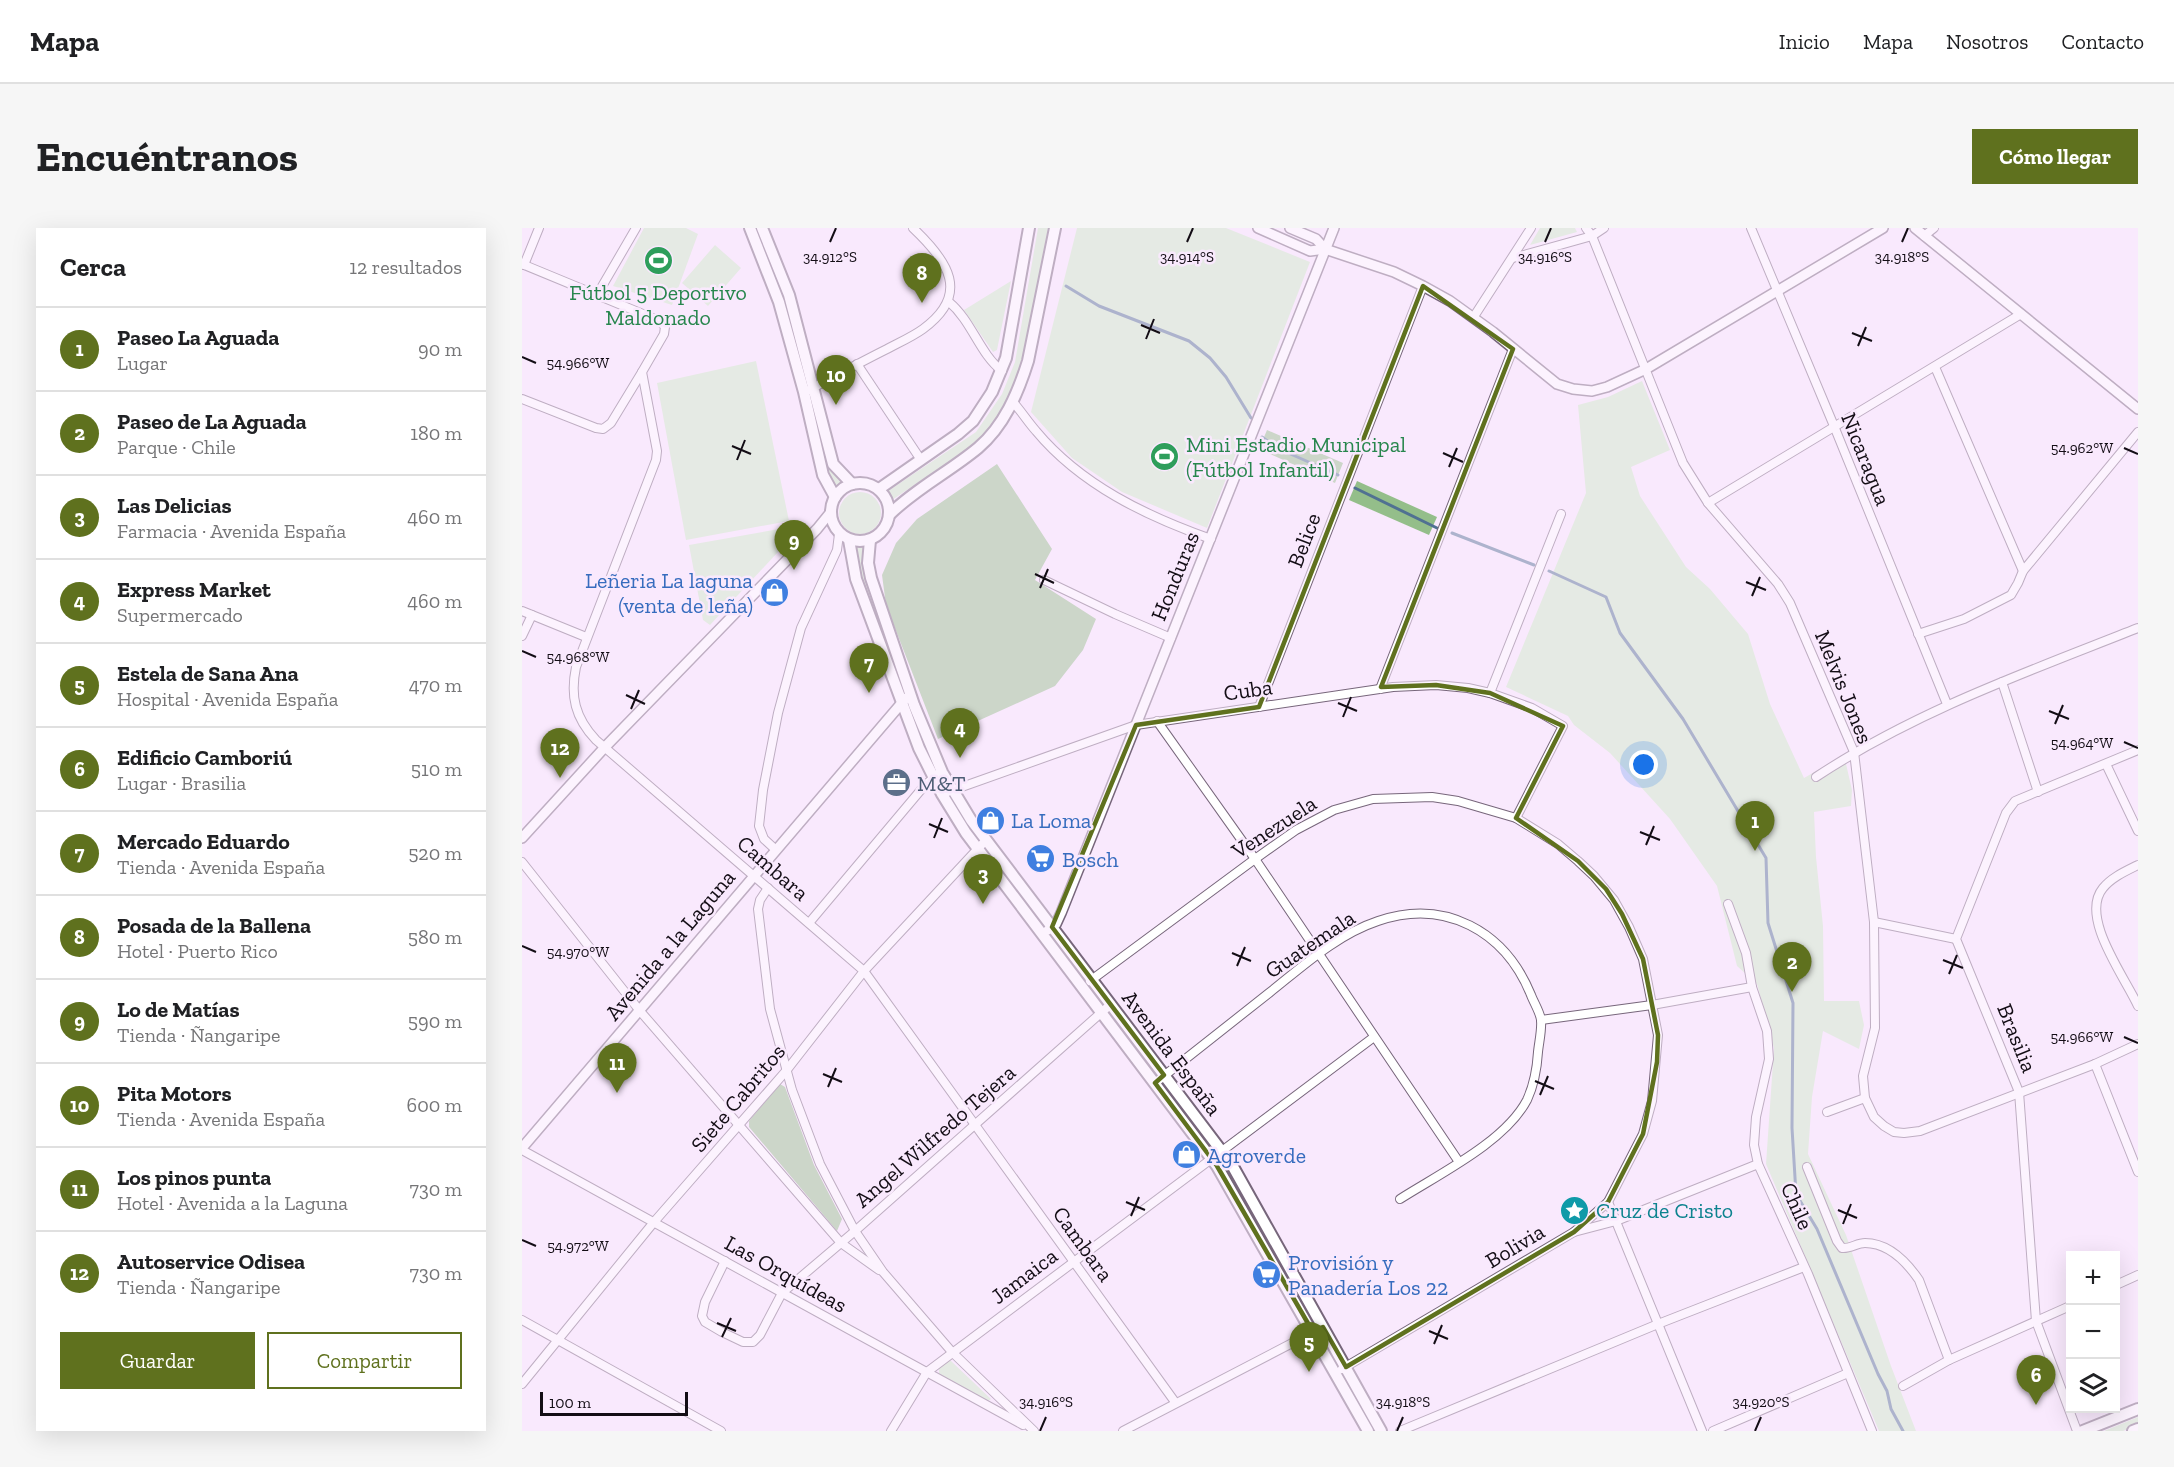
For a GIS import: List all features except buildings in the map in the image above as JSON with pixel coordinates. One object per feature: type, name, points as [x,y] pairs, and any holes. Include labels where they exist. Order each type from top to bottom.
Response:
[{"type":"main road","points":[[750,228],[779,302],[833,464],[852,484]]},
{"type":"main road","points":[[762,228],[789,295],[823,475],[835,496]]},
{"type":"main road","points":[[879,489],[958,434],[973,421],[992,392],[1002,371],[1029,228]]},
{"type":"main road","points":[[889,515],[887,501],[879,489],[862,483],[845,486],[835,496],[830,513],[834,526],[844,537],[862,542],[870,540],[883,530],[889,515],[902,502],[979,448],[1009,411],[1028,361],[1055,228]]},
{"type":"main road","name":"Avenida España","points":[[844,537],[856,579],[919,748],[937,774],[953,790],[1048,930],[1082,987],[1212,1159],[1318,1329]]},
{"type":"main road","name":"Avenida España","points":[[870,540],[868,563],[871,578],[925,734],[942,794],[977,848],[1092,980],[1232,1165],[1340,1370],[1368,1431]]},
{"type":"main road","name":"Avenida España","points":[[1340,1370],[1381,1431]]},
{"type":"main road","points":[[2083,1431],[2138,1409]]},
{"type":"main road","points":[[2133,1431],[2138,1429]]},
{"type":"street","points":[[522,399],[603,429],[611,423],[642,372],[664,334],[665,327],[660,321],[523,265],[538,228]]},
{"type":"street","points":[[597,295],[636,228]]},
{"type":"street","points":[[808,390],[922,330],[942,312],[949,302],[948,269],[933,246],[914,228]]},
{"type":"street","points":[[1258,228],[1310,251],[1325,249],[1394,272],[1423,286],[1473,318],[1551,379],[1573,389],[1592,390],[1607,387],[1646,369],[1883,228]]},
{"type":"street","points":[[1290,228],[1316,239],[1325,249]]},
{"type":"street","name":"Honduras","points":[[1048,930],[1056,924],[1061,913],[1334,228]]},
{"type":"street","points":[[1473,318],[1530,228]]},
{"type":"street","name":"Melvis Jones","points":[[1586,228],[1592,236],[1683,463],[1708,502],[1778,584],[1790,603],[1854,752],[1875,922],[1875,1028],[1863,1076],[1864,1098]]},
{"type":"street","points":[[1513,258],[1592,236],[1604,228]]},
{"type":"street","name":"Nicaragua","points":[[1750,228],[1834,426],[1947,704]]},
{"type":"street","points":[[1915,228],[2138,409]]},
{"type":"street","points":[[1924,236],[1934,228]]},
{"type":"street","name":"Belice","points":[[1259,707],[1423,286]]},
{"type":"street","points":[[949,302],[961,312],[993,363],[1002,371]]},
{"type":"street","points":[[1708,502],[2021,314]]},
{"type":"street","points":[[1380,689],[1513,349]]},
{"type":"street","points":[[857,364],[921,460]]},
{"type":"street","points":[[1935,367],[2023,570]]},
{"type":"street","name":"Cambara","points":[[642,372],[657,451],[656,460],[586,637],[573,681],[576,712],[596,740],[864,971],[1175,1402]]},
{"type":"street","points":[[1013,402],[1055,452],[1120,501],[1174,526],[1211,539]]},
{"type":"street","points":[[1918,634],[1964,619],[2010,594],[2018,584],[2023,570],[2138,432]]},
{"type":"street","points":[[522,838],[605,747],[830,513]]},
{"type":"street","points":[[1490,693],[1561,514]]},
{"type":"street","points":[[776,850],[764,839],[759,826],[775,724],[801,628],[844,537]]},
{"type":"street","points":[[1044,580],[1171,638]]},
{"type":"street","points":[[522,611],[586,637]]},
{"type":"street","points":[[522,636],[531,615]]},
{"type":"street","points":[[1816,777],[1854,752],[1947,704],[2138,628]]},
{"type":"street","points":[[2002,682],[2038,792]]},
{"type":"street","name":"Cuba","points":[[942,794],[1136,725],[1380,689],[1436,685],[1490,693],[1532,708],[1563,726],[1516,818]]},
{"type":"street","name":"Avenida a la Laguna","points":[[522,1149],[910,693]]},
{"type":"street","points":[[1157,721],[1255,859],[1459,1161]]},
{"type":"street","points":[[1875,922],[1956,939],[2006,813],[2016,801],[2138,750]]},
{"type":"street","points":[[2106,764],[2138,831]]},
{"type":"street","points":[[809,923],[937,774]]},
{"type":"street","name":"Venezuela","points":[[1092,980],[1296,830],[1334,810],[1373,799],[1432,797],[1458,801],[1516,818],[1558,844],[1606,889],[1629,927],[1643,959],[1658,1035],[1652,1101],[1643,1134],[1608,1202],[1574,1232]]},
{"type":"street","name":"Siete Cabritos","points":[[522,1384],[654,1222],[786,1071],[864,971],[986,840]]},
{"type":"street","points":[[522,862],[640,1011],[841,1243],[883,1272]]},
{"type":"street","points":[[2138,865],[2122,873],[2103,888],[2097,899],[2095,911],[2100,933],[2138,1006]]},
{"type":"street","points":[[768,888],[760,900],[758,909],[770,1009],[792,1090],[820,1164],[855,1231],[883,1272],[952,1352],[1033,1431]]},
{"type":"street","name":"Chile","points":[[1728,904],[1746,953],[1752,987],[1767,1031],[1769,1059],[1756,1117],[1754,1145],[1758,1164],[1804,1267],[1872,1431]]},
{"type":"street","name":"Guatemala","points":[[1155,1083],[1318,954],[1349,934],[1377,921],[1405,914],[1429,914],[1456,918],[1478,929],[1505,951],[1525,981],[1540,1020],[1537,1071],[1527,1100],[1509,1126],[1400,1199]]},
{"type":"street","name":"Brasilia","points":[[1956,939],[2019,1092],[2036,1321],[2077,1431]]},
{"type":"street","name":"Avenida España","points":[[1082,987],[1092,980]]},
{"type":"street","points":[[1540,1020],[1653,1005],[1752,987]]},
{"type":"street","name":"Angel Wilfredo Tejera","points":[[782,1293],[1111,1004]]},
{"type":"street","name":"Jamaica","points":[[891,1431],[927,1372],[1374,1037]]},
{"type":"street","points":[[1827,1112],[1864,1098],[1874,1117],[1894,1132],[1920,1131],[2095,1064],[2138,1044]]},
{"type":"street","points":[[2095,1064],[2138,1172]]},
{"type":"street","points":[[2128,1147],[2138,1143]]},
{"type":"street","name":"Las Orquídeas","points":[[522,1149],[1033,1431]]},
{"type":"street","name":"Bolivia","points":[[1340,1370],[1574,1232],[1616,1221],[1758,1164]]},
{"type":"street","points":[[1807,1167],[1837,1241],[1842,1248],[1847,1249],[1862,1243],[1886,1248],[1913,1271],[1919,1280],[1949,1360]]},
{"type":"street","points":[[1608,1202],[1702,1431]]},
{"type":"street","points":[[725,1261],[701,1311],[705,1322],[722,1332],[743,1342],[753,1342],[760,1335],[782,1293]]},
{"type":"street","points":[[1401,1431],[1658,1324],[1804,1267]]},
{"type":"street","points":[[2120,1284],[2138,1275]]},
{"type":"street","points":[[1903,1386],[1949,1360],[2066,1308]]},
{"type":"street","points":[[522,1320],[721,1431]]},
{"type":"street","points":[[1123,1431],[1318,1329]]},
{"type":"street","points":[[1713,1431],[1848,1373]]},
{"type":"highlighted area","points":[[1423,286],[1513,349],[1381,687],[1436,685],[1490,693],[1563,726],[1516,818],[1578,861],[1606,889],[1622,914],[1643,959],[1658,1035],[1657,1062],[1643,1134],[1608,1202],[1574,1232],[1346,1367],[1323,1327],[1313,1332],[1217,1166],[1155,1083],[1164,1075],[1052,927],[1136,725],[1259,707]]},
{"type":"green space","name":"Fútbol 5 Deportivo Maldonado","points":[[644,228],[686,228],[698,234],[672,305],[613,286]]},
{"type":"green space","points":[[1038,228],[1048,228],[1022,366],[1010,397],[983,437],[892,500],[888,491],[976,432],[1002,394],[1015,362]]},
{"type":"green space","points":[[1077,228],[1226,228],[1310,262],[1207,528],[1122,492],[1072,458],[1031,412]]},
{"type":"green space","points":[[1540,228],[1575,228],[1577,232],[1530,245]]},
{"type":"green space","points":[[715,245],[741,268],[708,306],[682,283]]},
{"type":"green space","points":[[1011,281],[997,350],[993,352],[964,310]]},
{"type":"green space","points":[[756,361],[789,521],[686,540],[657,383]]},
{"type":"green space","points":[[1642,381],[1670,450],[1631,467],[1640,496],[1686,567],[1710,589],[1748,634],[1770,704],[1804,778],[1844,755],[1852,790],[1851,806],[1814,812],[1823,926],[1824,1001],[1859,1001],[1864,1025],[1859,1049],[1823,1031],[1812,1097],[1808,1154],[1846,1235],[1916,1431],[1879,1431],[1766,1164],[1774,1048],[1757,984],[1737,966],[1717,886],[1670,819],[1610,753],[1574,725],[1568,716],[1506,687],[1586,493],[1578,405],[1608,397]]},
{"type":"green space","points":[[814,407],[846,481],[839,489],[830,481],[827,474],[811,408]]},
{"type":"green space","points":[[1267,430],[1343,463],[1335,483],[1259,449]]},
{"type":"green space","points":[[997,464],[1052,549],[1035,580],[1096,619],[1083,650],[1055,686],[938,739],[886,605],[882,575],[896,543],[917,519]]},
{"type":"green space","points":[[1357,481],[1437,517],[1429,535],[1349,500]]},
{"type":"green space","points":[[860,492],[875,498],[881,513],[875,528],[860,534],[845,528],[839,513],[845,498]]},
{"type":"green space","points":[[790,527],[792,537],[710,625],[703,620],[689,545]]},
{"type":"green space","points":[[864,545],[865,576],[902,685],[900,687],[858,578],[856,546]]},
{"type":"green space","points":[[780,1084],[785,1087],[814,1165],[842,1219],[837,1231],[749,1127],[749,1121]]},
{"type":"green space","points":[[951,1361],[991,1399],[988,1401],[939,1374],[939,1368]]},
{"type":"green space","points":[[2138,1417],[2138,1425],[2123,1431],[2104,1431]]},
{"type":"waterway","points":[[1066,286],[1099,306],[1189,341],[1210,358],[1226,377],[1251,418]]},
{"type":"waterway","points":[[1262,437],[1277,448],[1338,475]]},
{"type":"waterway","points":[[1355,488],[1437,528]]},
{"type":"waterway","points":[[1452,533],[1534,565]]},
{"type":"waterway","points":[[1549,571],[1606,597],[1620,633],[1683,719],[1766,858],[1768,923],[1793,1003],[1792,1128],[1796,1194],[1817,1229],[1887,1391],[1891,1409],[1903,1431]]},
{"type":"place","name":"Fútbol 5 Deportivo Maldonado","points":[[658,260]]},
{"type":"place","name":"Posada de la Ballena","points":[[922,303]]},
{"type":"place","name":"Pita Motors","points":[[836,405]]},
{"type":"place","name":"Mini Estadio Municipal (Fútbol Infantil)","points":[[1165,457]]},
{"type":"place","name":"Lo de Matías","points":[[794,570]]},
{"type":"place","name":"Leñeria La laguna (venta de leña)","points":[[774,593]]},
{"type":"place","name":"Mercado Eduardo","points":[[869,693]]},
{"type":"place","name":"Express Market","points":[[960,758]]},
{"type":"place","name":"Autoservice Odisea","points":[[560,778]]},
{"type":"place","name":"M&T","points":[[896,783]]},
{"type":"place","name":"La Loma","points":[[990,820]]},
{"type":"place","name":"Paseo La Aguada","points":[[1755,851]]},
{"type":"place","name":"Bosch","points":[[1041,859]]},
{"type":"place","name":"Las Delicias","points":[[983,904]]},
{"type":"place","name":"Paseo de La Aguada","points":[[1792,992]]},
{"type":"place","name":"Los pinos punta","points":[[617,1093]]},
{"type":"place","name":"Agroverde","points":[[1186,1155]]},
{"type":"place","name":"Cruz de Cristo","points":[[1575,1210]]},
{"type":"place","name":"Provisión y Panadería Los 22","points":[[1267,1275]]},
{"type":"place","name":"Estela de Sana Ana","points":[[1309,1372]]},
{"type":"place","name":"Edificio Camboriú","points":[[2036,1405]]}]
